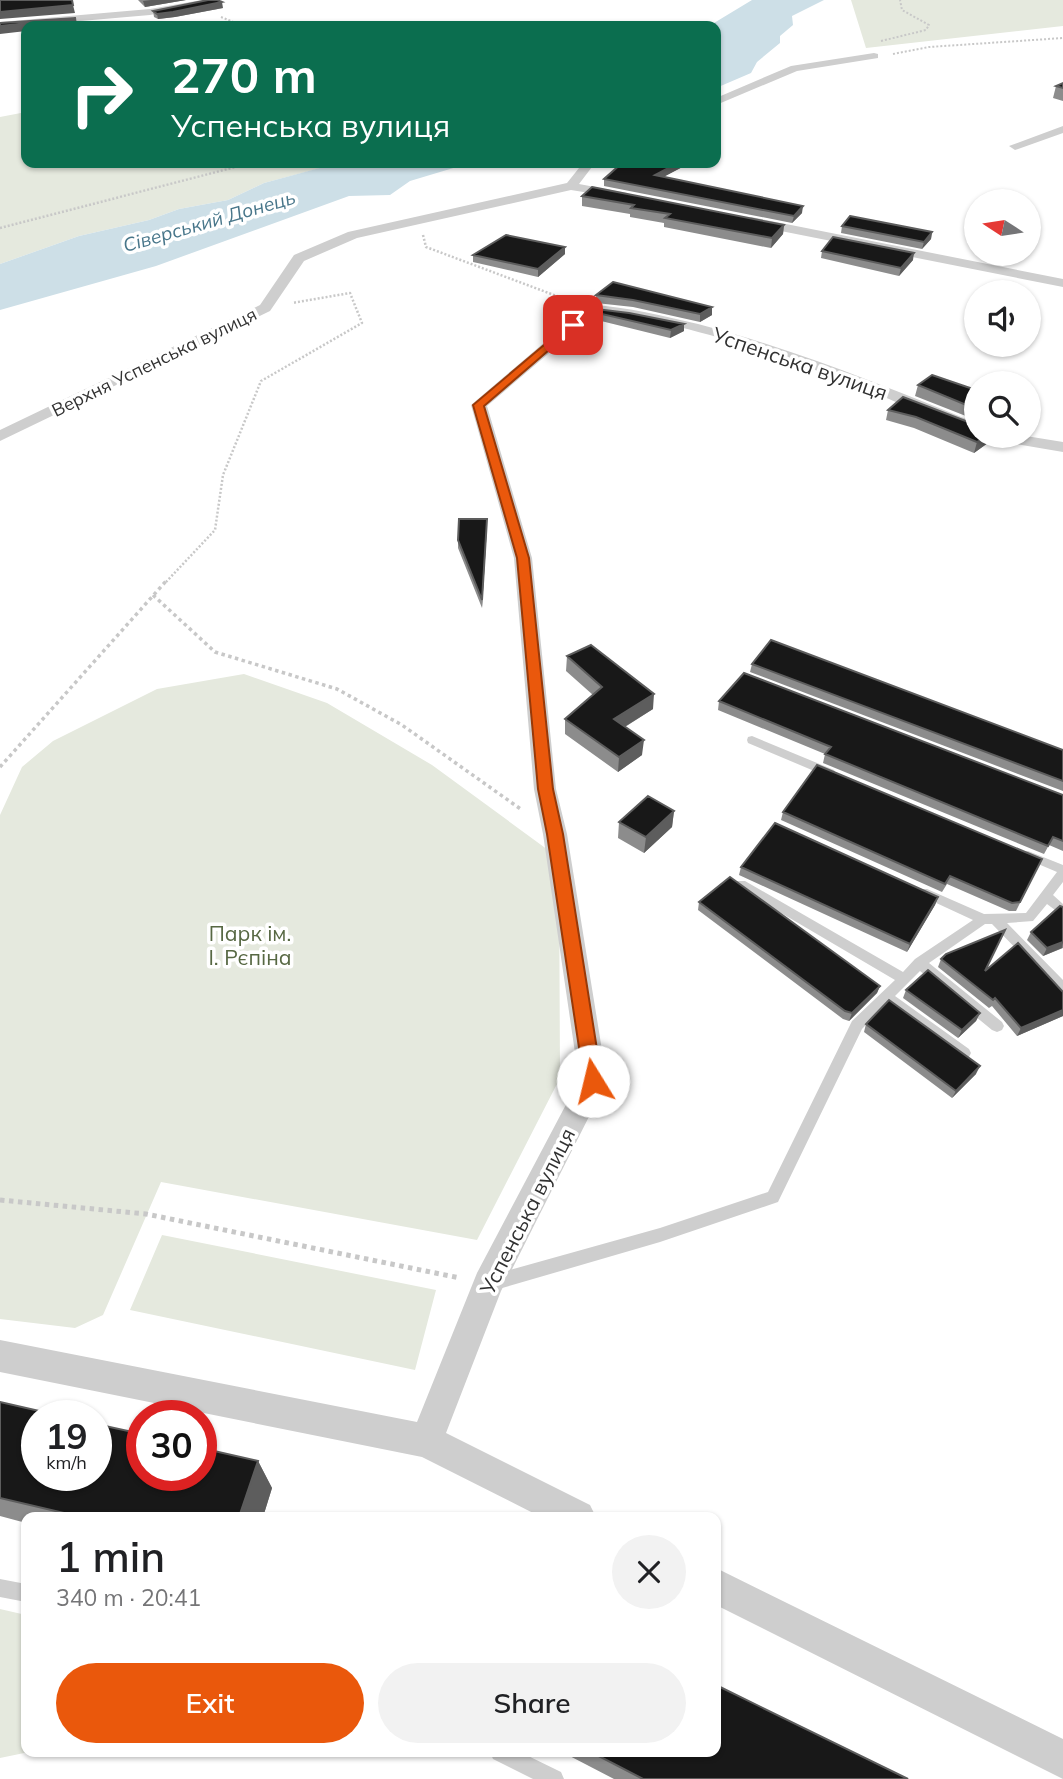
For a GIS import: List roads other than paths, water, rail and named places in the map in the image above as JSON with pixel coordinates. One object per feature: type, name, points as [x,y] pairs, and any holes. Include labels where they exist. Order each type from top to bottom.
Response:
[{"type":"street","points":[[46,21],[150,12],[218,0]]},
{"type":"street","points":[[0,25],[21,23]]},
{"type":"street","points":[[721,100],[795,68],[874,56]]},
{"type":"street","points":[[1015,146],[1063,129]]},
{"type":"street","points":[[585,168],[571,186],[639,199]]},
{"type":"street","name":"Верхня Успенська вулиця","points":[[0,436],[265,308],[299,258],[353,235],[571,186]]},
{"type":"street","points":[[735,218],[1063,283]]},
{"type":"street","name":"Успенська вулиця","points":[[426,1441],[488,1284],[593,1081],[555,834],[545,789],[523,558],[479,405],[592,309],[616,310],[740,338],[825,367],[964,424]]},
{"type":"street","points":[[1041,443],[1063,447]]},
{"type":"street","points":[[0,1356],[426,1441],[568,1512]]},
{"type":"street","points":[[721,1589],[1063,1760]]},
{"type":"lane","points":[[752,740],[839,776]]},
{"type":"lane","points":[[488,1284],[660,1235],[773,1197],[857,1025],[920,963],[989,919],[1029,918],[1063,872],[1013,849]]},
{"type":"lane","points":[[741,884],[904,979]]},
{"type":"lane","points":[[911,886],[989,919],[1063,988]]},
{"type":"lane","points":[[1046,896],[1063,911]]},
{"type":"lane","points":[[920,963],[997,1026]]},
{"type":"lane","points":[[887,997],[964,1053]]},
{"type":"lane","points":[[0,1588],[21,1592]]},
{"type":"lane","points":[[510,1757],[554,1779]]},
{"type":"water","points":[[752,0],[824,0],[792,16],[793,25],[780,36],[780,43],[757,62],[751,73],[721,86],[721,21],[717,21]]},
{"type":"water","name":"Сіверський Донець","points":[[320,168],[453,168],[410,181],[390,195],[349,196],[156,266],[0,310],[0,264],[79,236],[149,220],[179,209],[228,200],[264,183]]},
{"type":"park label","name":"Парк ім. І. Рєпіна","points":[[250,945]]}]
